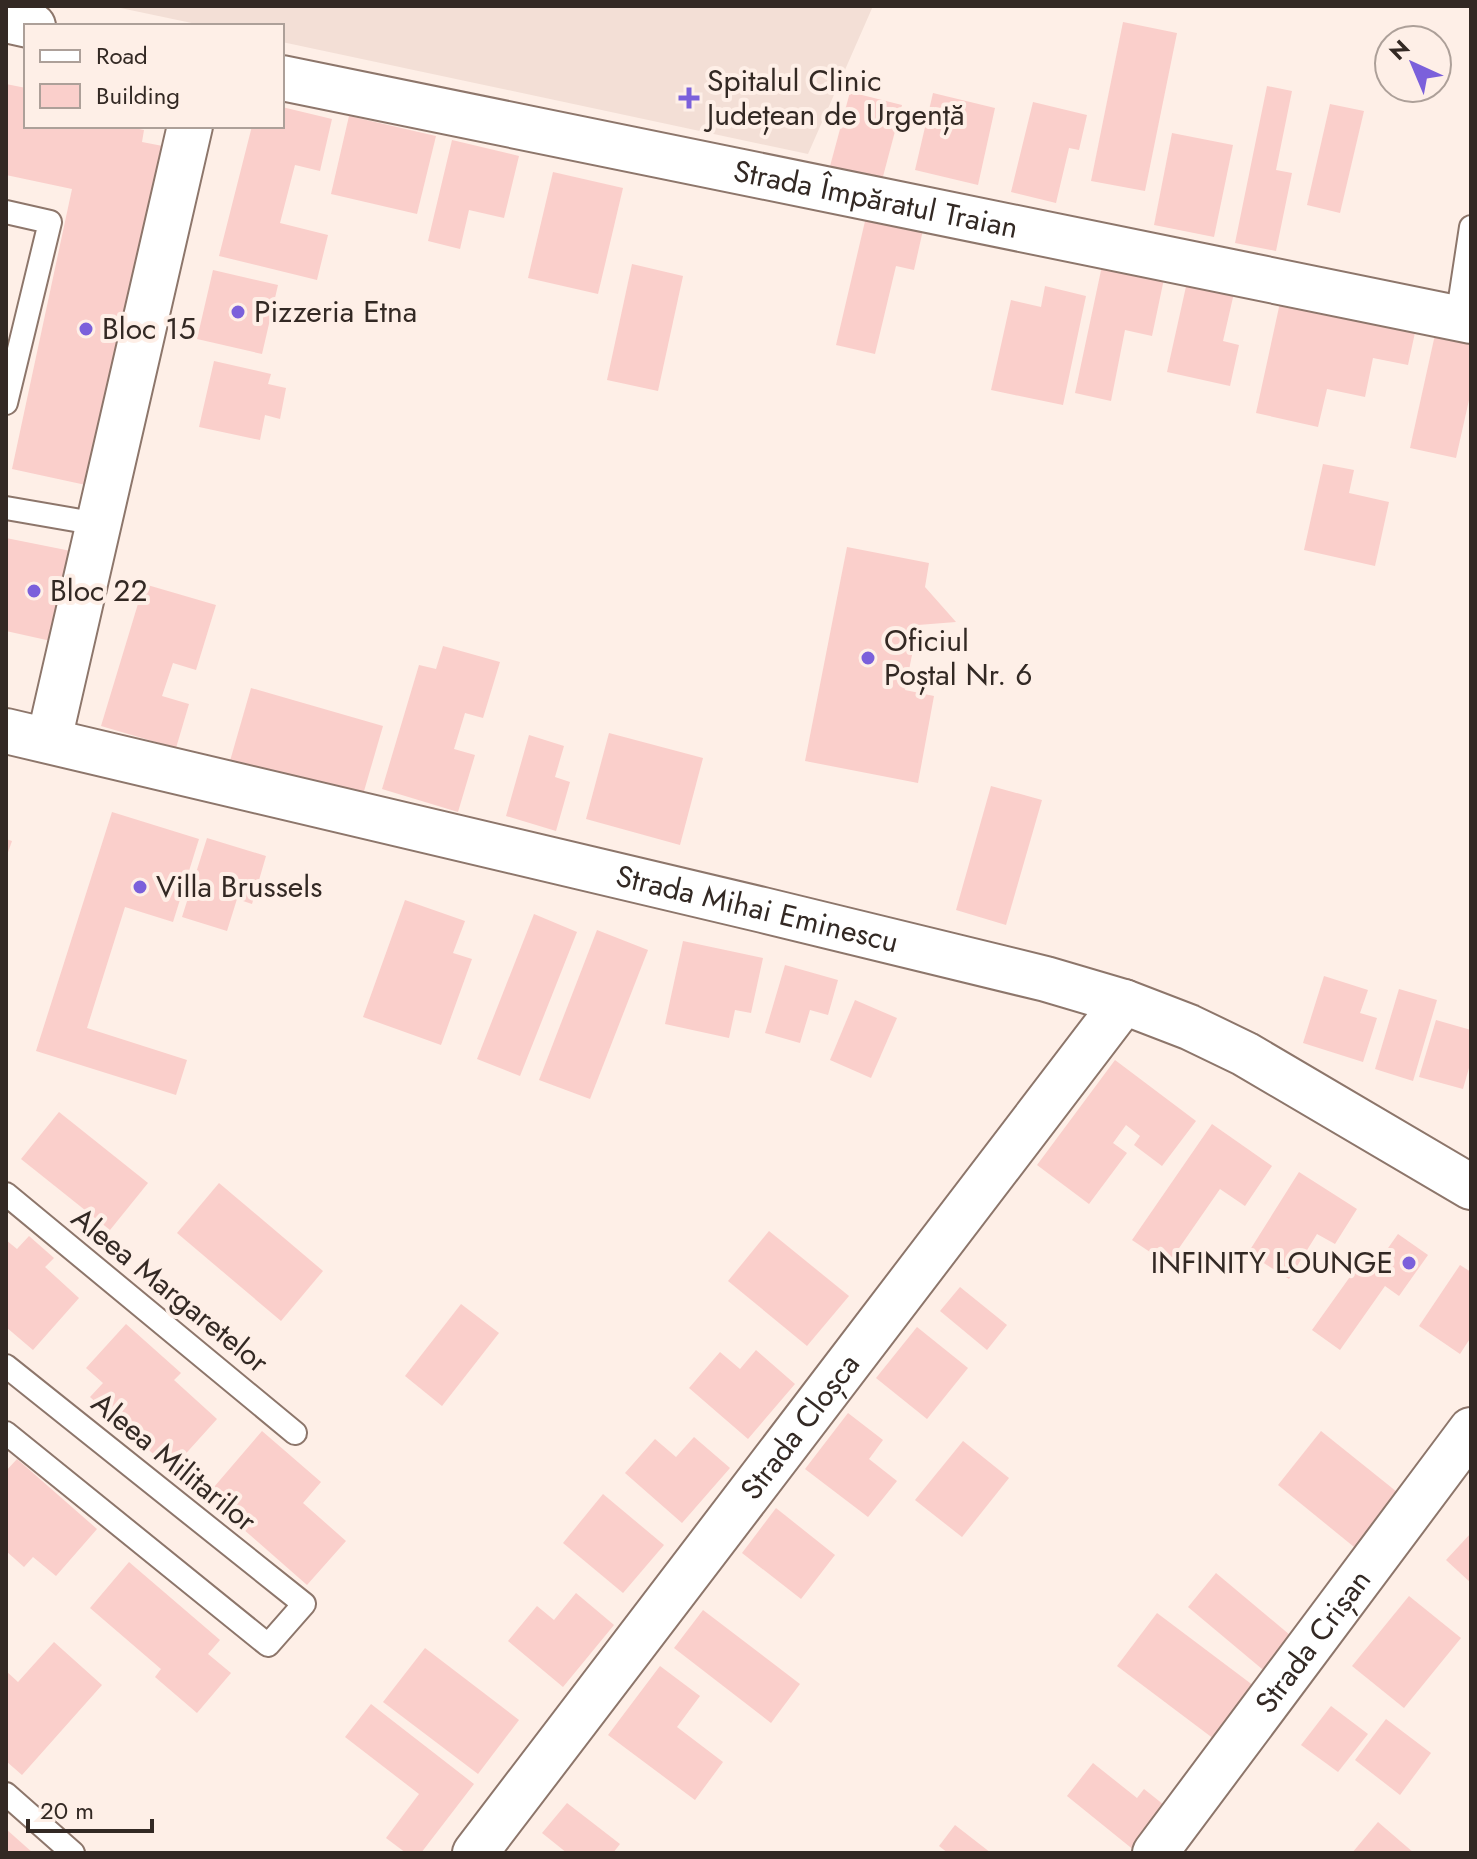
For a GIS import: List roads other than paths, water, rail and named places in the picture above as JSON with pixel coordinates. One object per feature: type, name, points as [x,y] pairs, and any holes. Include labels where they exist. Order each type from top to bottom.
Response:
[{"type":"street","name":"Strada Împăratul Traian","points":[[284,78],[1464,320]]},
{"type":"street","points":[[49,740],[190,128]]},
{"type":"street","name":"Strada Mihai Eminescu","points":[[6,731],[1046,979],[1124,1002],[1189,1027],[1245,1054],[1471,1187]]},
{"type":"street","name":"Strada Cloșca","points":[[475,1853],[1124,1002]]},
{"type":"street","name":"Strada Crișan","points":[[1155,1853],[1471,1430]]},
{"type":"lane","points":[[6,212],[50,222],[6,403]]},
{"type":"lane","points":[[1464,320],[1471,227]]},
{"type":"lane","points":[[6,508],[98,524]]},
{"type":"lane","name":"Aleea Margaretelor","points":[[6,1194],[295,1433]]},
{"type":"lane","name":"Aleea Militarilor","points":[[6,1366],[304,1604],[268,1645],[6,1433]]},
{"type":"lane","points":[[6,1794],[73,1853]]},
{"type":"place","name":"Spitalul Clinic Județean de Urgență","points":[[689,98]]},
{"type":"place","name":"Pizzeria Etna","points":[[238,312]]},
{"type":"place","name":"Bloc 15","points":[[86,329]]},
{"type":"place","name":"Bloc 22","points":[[34,591]]},
{"type":"place","name":"Oficiul Poștal Nr. 6","points":[[868,658]]},
{"type":"place","name":"Villa Brussels","points":[[140,887]]},
{"type":"place","name":"INFINITY LOUNGE","points":[[1409,1263]]}]
